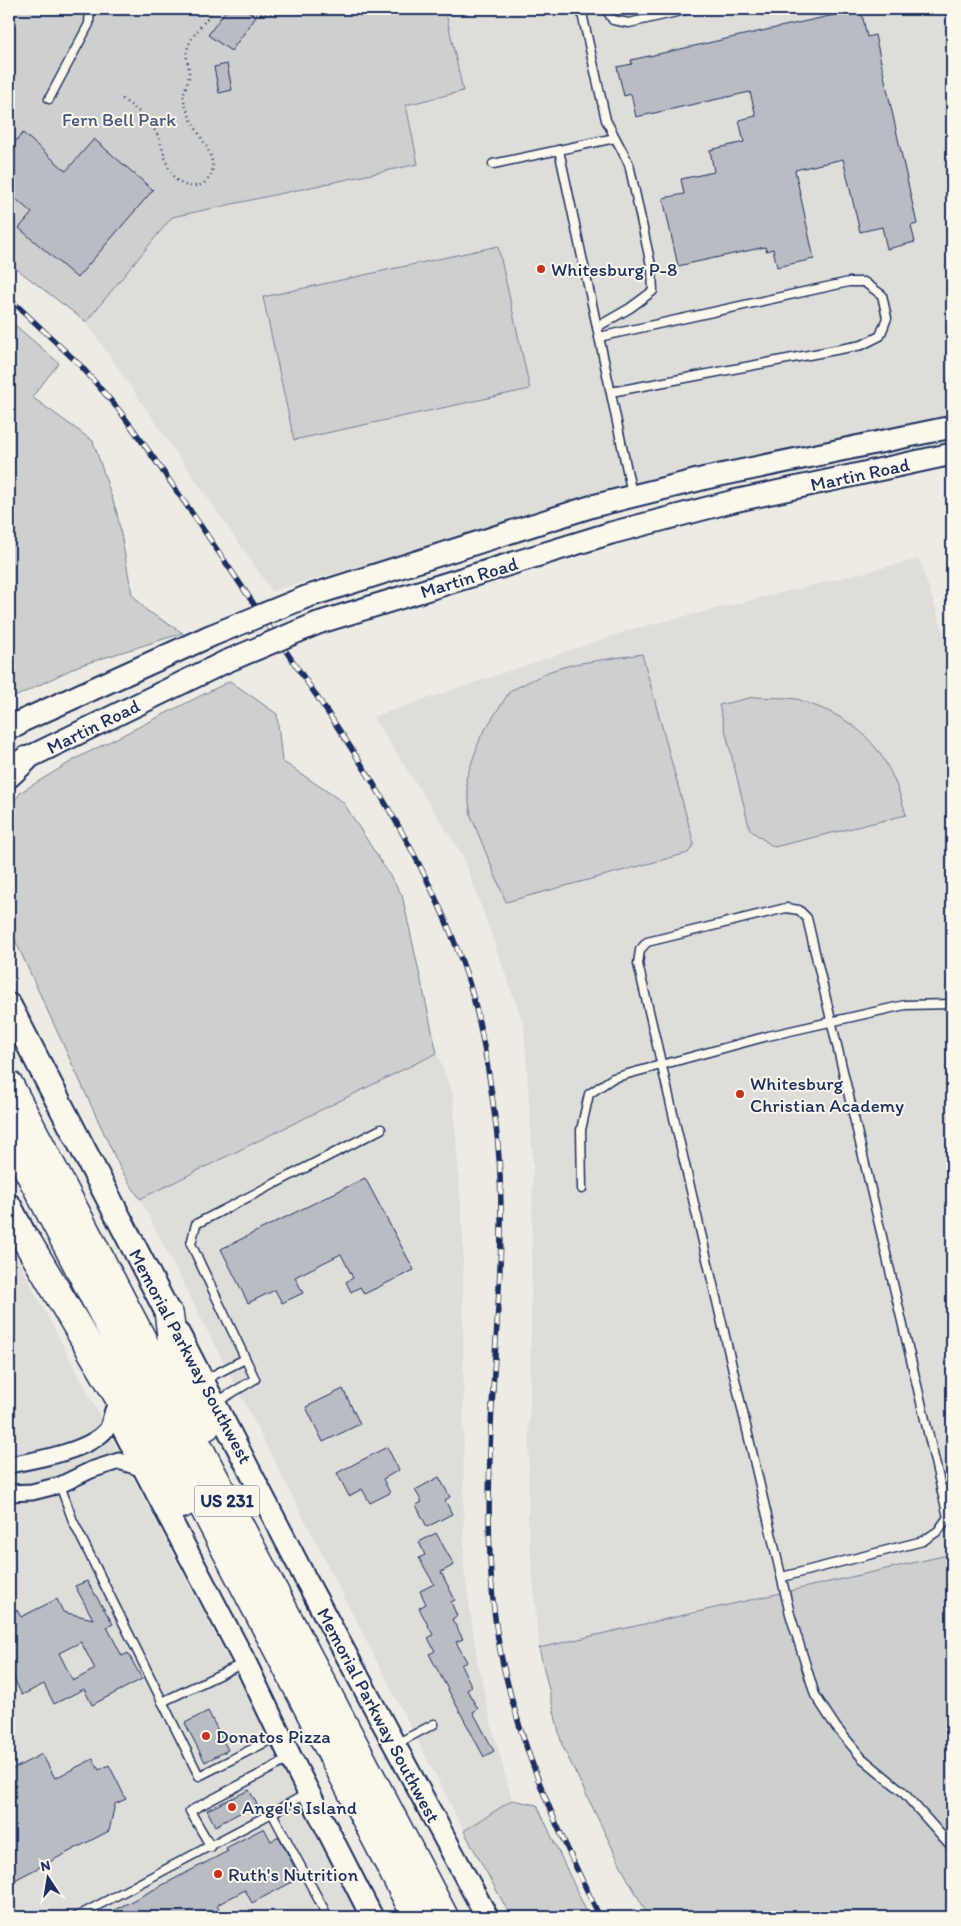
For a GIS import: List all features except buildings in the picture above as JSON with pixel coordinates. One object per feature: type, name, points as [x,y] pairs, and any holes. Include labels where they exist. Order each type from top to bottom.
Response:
[{"type":"highway","name":"Memorial Parkway Southwest","points":[[9,1085],[268,1606],[417,1917]]},
{"type":"highway","name":"Memorial Parkway Southwest","points":[[9,1133],[268,1606],[444,1917]]},
{"type":"highway","points":[[28,1243],[227,1580],[268,1606],[270,1559],[234,1488],[173,1348],[169,1315]]},
{"type":"main road","name":"Martin Road","points":[[11,725],[210,636],[306,598],[593,506],[706,478],[952,427]]},
{"type":"main road","name":"Martin Road","points":[[17,763],[225,662],[318,623],[611,533],[734,501],[952,454]]},
{"type":"main road","points":[[9,775],[17,763]]},
{"type":"main road","name":"Memorial Parkway Southwest","points":[[9,1006],[394,1745],[487,1917]]},
{"type":"main road","points":[[9,1206],[245,1662],[308,1793],[372,1917]]},
{"type":"street","points":[[9,1464],[49,1456],[91,1442],[107,1428],[113,1410]]},
{"type":"street","points":[[9,1493],[32,1492],[60,1485],[91,1470],[119,1461],[144,1469]]},
{"type":"lane","points":[[48,99],[89,24],[90,9]]},
{"type":"lane","points":[[581,9],[606,120],[629,164],[652,270],[653,291],[630,308],[597,327]]},
{"type":"lane","points":[[606,9],[613,20],[628,23],[690,9]]},
{"type":"lane","points":[[493,164],[615,138]]},
{"type":"lane","points":[[559,150],[633,496]]},
{"type":"lane","points":[[599,337],[849,282],[864,282],[882,295],[887,318],[880,336],[862,346],[611,392]]},
{"type":"lane","points":[[782,1577],[923,1541],[938,1531],[948,1517],[807,918],[799,910],[786,908],[647,942],[640,950],[638,964],[782,1577],[802,1657],[815,1695],[836,1727],[862,1758],[902,1791],[952,1847]]},
{"type":"lane","points":[[582,1189],[581,1130],[589,1094],[613,1078],[830,1022],[904,1005],[952,1004]]},
{"type":"lane","points":[[215,1403],[255,1379],[191,1244],[196,1224],[381,1129]]},
{"type":"lane","points":[[204,1380],[245,1359]]},
{"type":"lane","points":[[60,1485],[73,1521],[199,1776],[280,1735]]},
{"type":"lane","points":[[942,1492],[952,1488]]},
{"type":"lane","points":[[162,1702],[245,1662]]},
{"type":"lane","points":[[394,1745],[434,1724]]},
{"type":"lane","points":[[211,1847],[190,1811],[291,1758]]},
{"type":"lane","points":[[76,1917],[211,1847],[308,1793]]},
{"type":"lane","points":[[272,1813],[328,1917]]},
{"type":"path","points":[[122,99],[138,110],[151,125],[162,146],[167,167],[183,185],[191,187],[201,186],[208,180],[212,173],[213,164],[188,113],[183,91],[189,78],[187,49],[215,9]]},
{"type":"path","points":[[252,9],[262,16],[304,9]]},
{"type":"shaded area","name":"Whitesburg P-8","points":[[445,9],[952,9],[952,418],[686,474],[272,591],[86,322],[172,217],[418,164],[406,105],[463,91]]},
{"type":"shaded area","name":"Whitesburg Christian Academy","points":[[919,559],[952,657],[952,1554],[539,1648],[528,1524],[533,1162],[524,1026],[463,856],[373,717],[633,629]]},
{"type":"shaded area","points":[[437,1053],[453,1095],[463,1235],[464,1568],[478,1665],[512,1800],[464,1831],[140,1199]]},
{"type":"shaded area","points":[[9,1243],[275,1748],[362,1917],[9,1917]]},
{"type":"green space","name":"Fern Bell Park","points":[[9,9],[445,9],[463,91],[406,105],[418,164],[172,217],[86,322],[9,263]]},
{"type":"green space","points":[[498,246],[530,389],[294,440],[263,297]]},
{"type":"green space","points":[[9,320],[59,363],[32,397],[93,441],[117,513],[132,594],[146,610],[183,633],[78,666],[9,700]]},
{"type":"green space","points":[[642,654],[694,844],[688,853],[506,902],[471,816],[466,779],[481,736],[510,691],[550,671],[574,664]]},
{"type":"green space","points":[[230,681],[277,714],[282,761],[343,802],[402,895],[437,1053],[140,1199],[121,1170],[9,927],[9,808],[21,792],[77,758]]},
{"type":"green space","points":[[754,697],[797,699],[836,715],[852,725],[877,749],[886,763],[894,779],[906,815],[774,847],[750,830],[719,705]]},
{"type":"green space","points":[[952,1554],[952,1917],[649,1917],[625,1874],[562,1745],[539,1648]]},
{"type":"green space","points":[[512,1800],[537,1805],[589,1917],[511,1917],[464,1831]]},
{"type":"railway","points":[[9,298],[81,366],[119,410],[325,708],[404,836],[448,926],[466,973],[484,1045],[493,1100],[501,1202],[501,1244],[489,1508],[490,1564],[495,1619],[505,1673],[523,1736],[545,1798],[600,1917]]},
{"type":"place","name":"Whitesburg P-8","points":[[541,269]]},
{"type":"place","name":"Whitesburg Christian Academy","points":[[740,1094]]},
{"type":"place","name":"Donatos Pizza","points":[[206,1736]]},
{"type":"place","name":"Angel's Island","points":[[232,1807]]},
{"type":"place","name":"Ruth's Nutrition","points":[[218,1874]]}]
